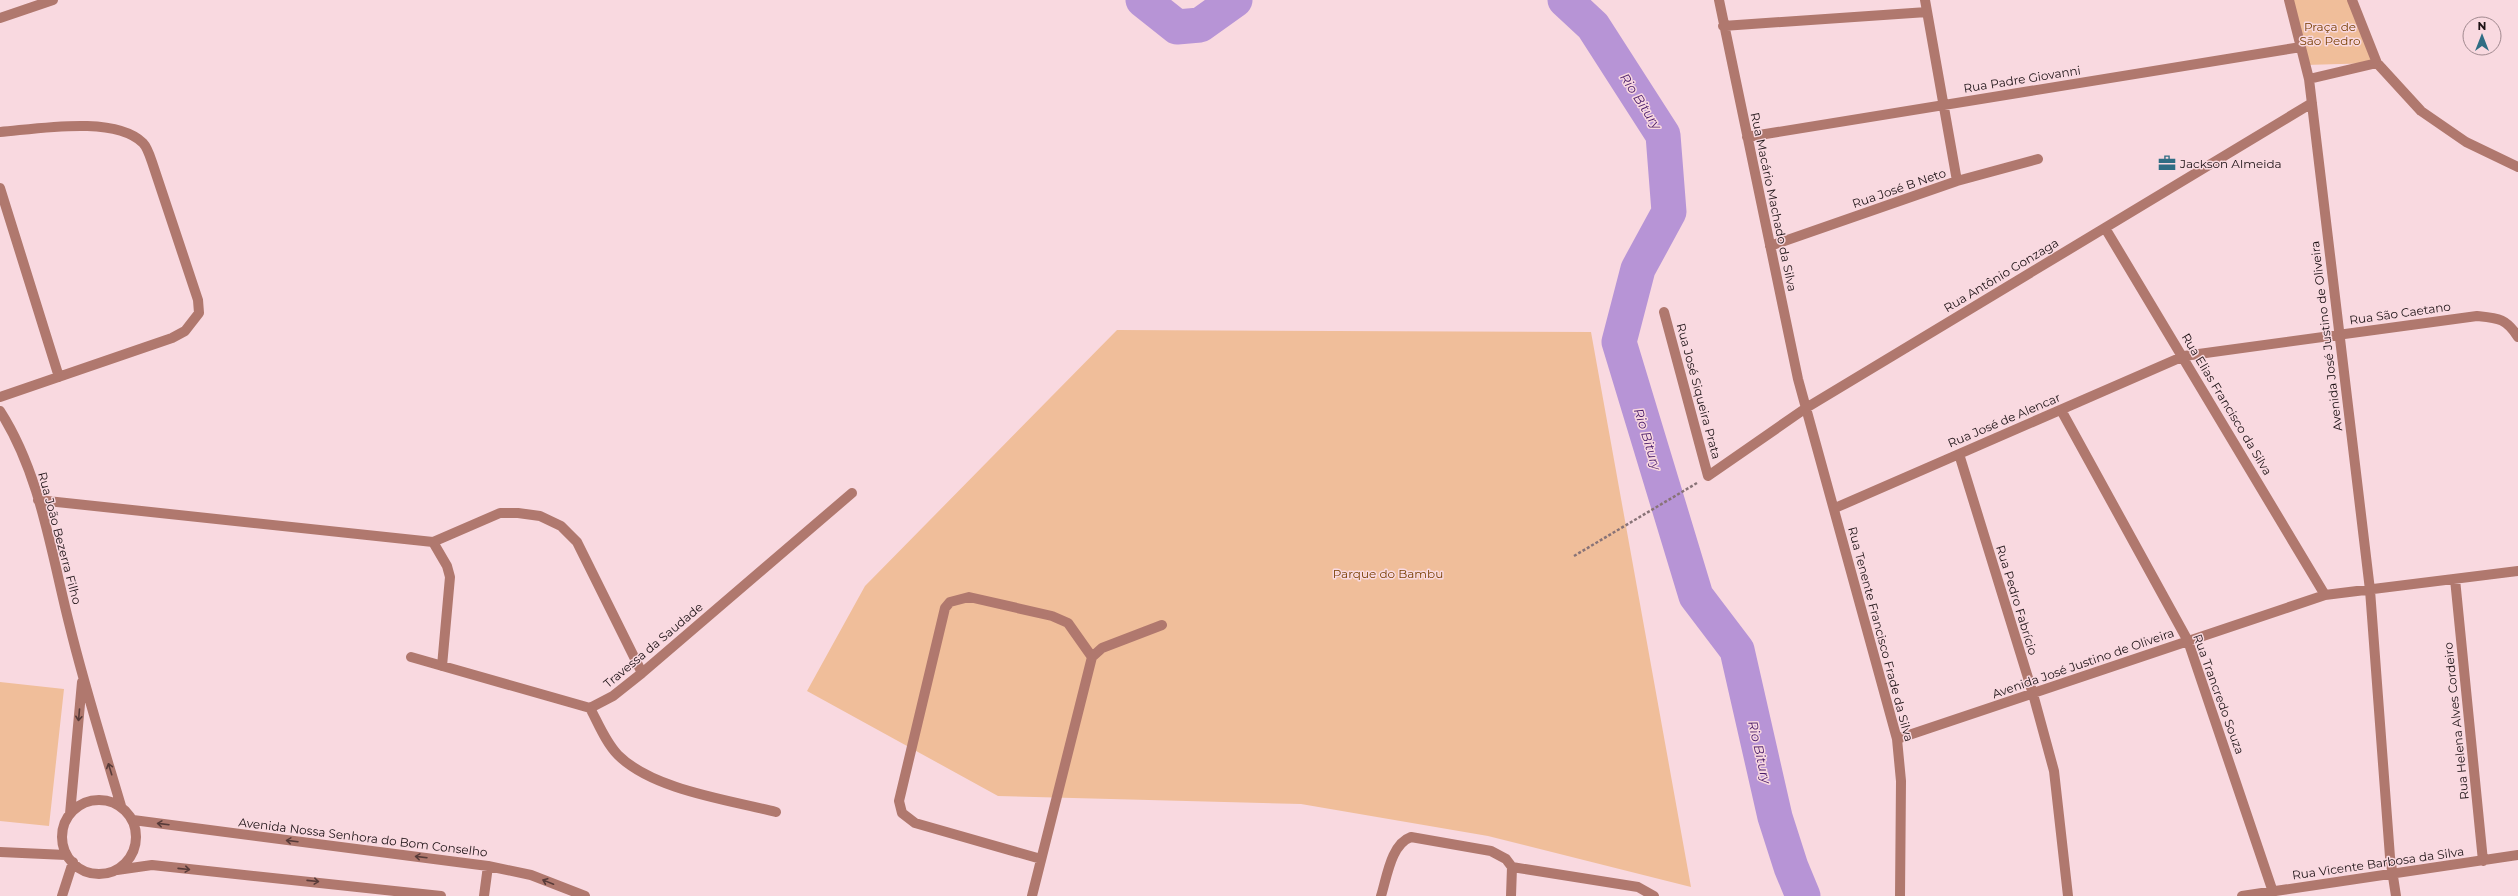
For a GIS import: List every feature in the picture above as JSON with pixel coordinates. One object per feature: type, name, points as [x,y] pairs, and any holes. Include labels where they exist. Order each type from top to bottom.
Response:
[{"type":"street","points":[[0,18],[53,0]]},
{"type":"street","name":"Rua Macário Machado da Silva","points":[[1720,0],[1723,26],[1798,379],[1806,408]]},
{"type":"street","points":[[1925,0],[1957,181]]},
{"type":"street","name":"Avenida José Justino de Oliveira","points":[[2289,0],[2309,79],[2312,103],[2370,590],[2392,875],[2396,896]]},
{"type":"street","points":[[2352,0],[2377,63],[2421,110],[2466,142],[2518,167]]},
{"type":"street","points":[[1723,26],[1927,12]]},
{"type":"street","name":"Rua Padre Giovanni","points":[[1747,137],[2301,47]]},
{"type":"street","points":[[2309,79],[2377,63]]},
{"type":"street","name":"Rua Antônio Gonzaga","points":[[1708,476],[1806,408],[2312,103]]},
{"type":"street","points":[[0,132],[104,126],[128,132],[144,144],[152,162],[198,300],[199,313],[185,331],[172,338],[0,397]]},
{"type":"street","name":"Rua José B Neto","points":[[1770,246],[1957,181],[2038,159]]},
{"type":"street","points":[[0,188],[59,377]]},
{"type":"street","name":"Rua Elias Francisco da Silva","points":[[2105,228],[2184,356],[2325,595]]},
{"type":"street","name":"Rua José Siqueira Prata","points":[[1664,312],[1708,476]]},
{"type":"street","name":"Rua São Caetano","points":[[2184,356],[2477,316],[2497,318],[2511,325],[2518,337]]},
{"type":"street","name":"Rua José de Alencar","points":[[1835,508],[2184,356]]},
{"type":"street","name":"Rua Tenente Francisco Frade da Silva","points":[[1806,408],[1835,508],[1897,740],[1901,781],[1900,896]]},
{"type":"street","name":"Rua Trancredo Souza","points":[[2061,410],[2188,641],[2273,892]]},
{"type":"street","name":"Rua João Bezerra Filho","points":[[0,411],[11,428],[38,500],[82,676],[121,806]]},
{"type":"street","name":"Rua Pedro Fabrício","points":[[1959,454],[2033,694],[2054,771],[2068,896]]},
{"type":"street","name":"Travessa da Saudade","points":[[590,708],[613,696],[852,493]]},
{"type":"street","points":[[38,500],[433,542],[500,513],[540,516],[561,526],[577,542],[642,672]]},
{"type":"street","points":[[433,542],[447,566],[450,577],[442,666]]},
{"type":"street","points":[[2370,590],[2518,571]]},
{"type":"street","name":"Rua Helena Alves Cordeiro","points":[[2455,579],[2484,861]]},
{"type":"street","name":"Avenida José Justino de Oliveira","points":[[1897,740],[2325,595],[2370,590]]},
{"type":"street","points":[[1041,859],[915,823],[902,813],[898,801],[944,608],[950,602],[969,597],[1052,616],[1068,623],[1092,657]]},
{"type":"street","points":[[1032,896],[1092,657],[1102,648],[1162,625]]},
{"type":"street","points":[[412,657],[590,708],[618,754],[633,768],[676,787],[776,812]]},
{"type":"street","points":[[82,676],[70,814],[63,828],[63,843],[69,858],[82,870],[100,874],[152,865],[442,896]]},
{"type":"street","points":[[70,814],[85,802],[104,800],[121,806],[133,820],[137,839],[131,857],[117,870]]},
{"type":"street","name":"Avenida Nossa Senhora do Bom Conselho","points":[[133,820],[488,866],[530,875],[585,896]]},
{"type":"street","points":[[1381,896],[1395,851],[1404,839],[1411,837],[1425,838],[1491,851],[1506,859],[1512,867],[1511,896]]},
{"type":"street","points":[[0,852],[69,858]]},
{"type":"street","name":"Rua Vicente Barbosa da Silva","points":[[2242,896],[2392,875],[2518,855]]},
{"type":"street","points":[[62,896],[69,858]]},
{"type":"street","points":[[484,896],[488,866]]},
{"type":"street","points":[[1512,867],[1638,887],[1654,896]]},
{"type":"path","points":[[1574,556],[1647,515],[1696,484]]},
{"type":"green space","name":"Praça de São Pedro","points":[[2292,0],[2349,0],[2377,63],[2305,65]]},
{"type":"green space","name":"Parque do Bambu","points":[[1117,330],[1591,332],[1691,887],[1488,836],[1301,804],[998,796],[807,691],[865,586]]},
{"type":"green space","points":[[0,682],[64,689],[49,826],[0,821]]},
{"type":"waterway","name":"Rio Bitury","points":[[1143,0],[1177,27],[1200,25],[1235,0]]},
{"type":"waterway","name":"Rio Bitury","points":[[1565,0],[1593,26],[1663,135],[1669,212],[1638,269],[1619,342],[1696,596],[1737,650],[1775,817],[1791,867],[1803,896]]},
{"type":"place","name":"Jackson Almeida","points":[[2167,163]]}]
